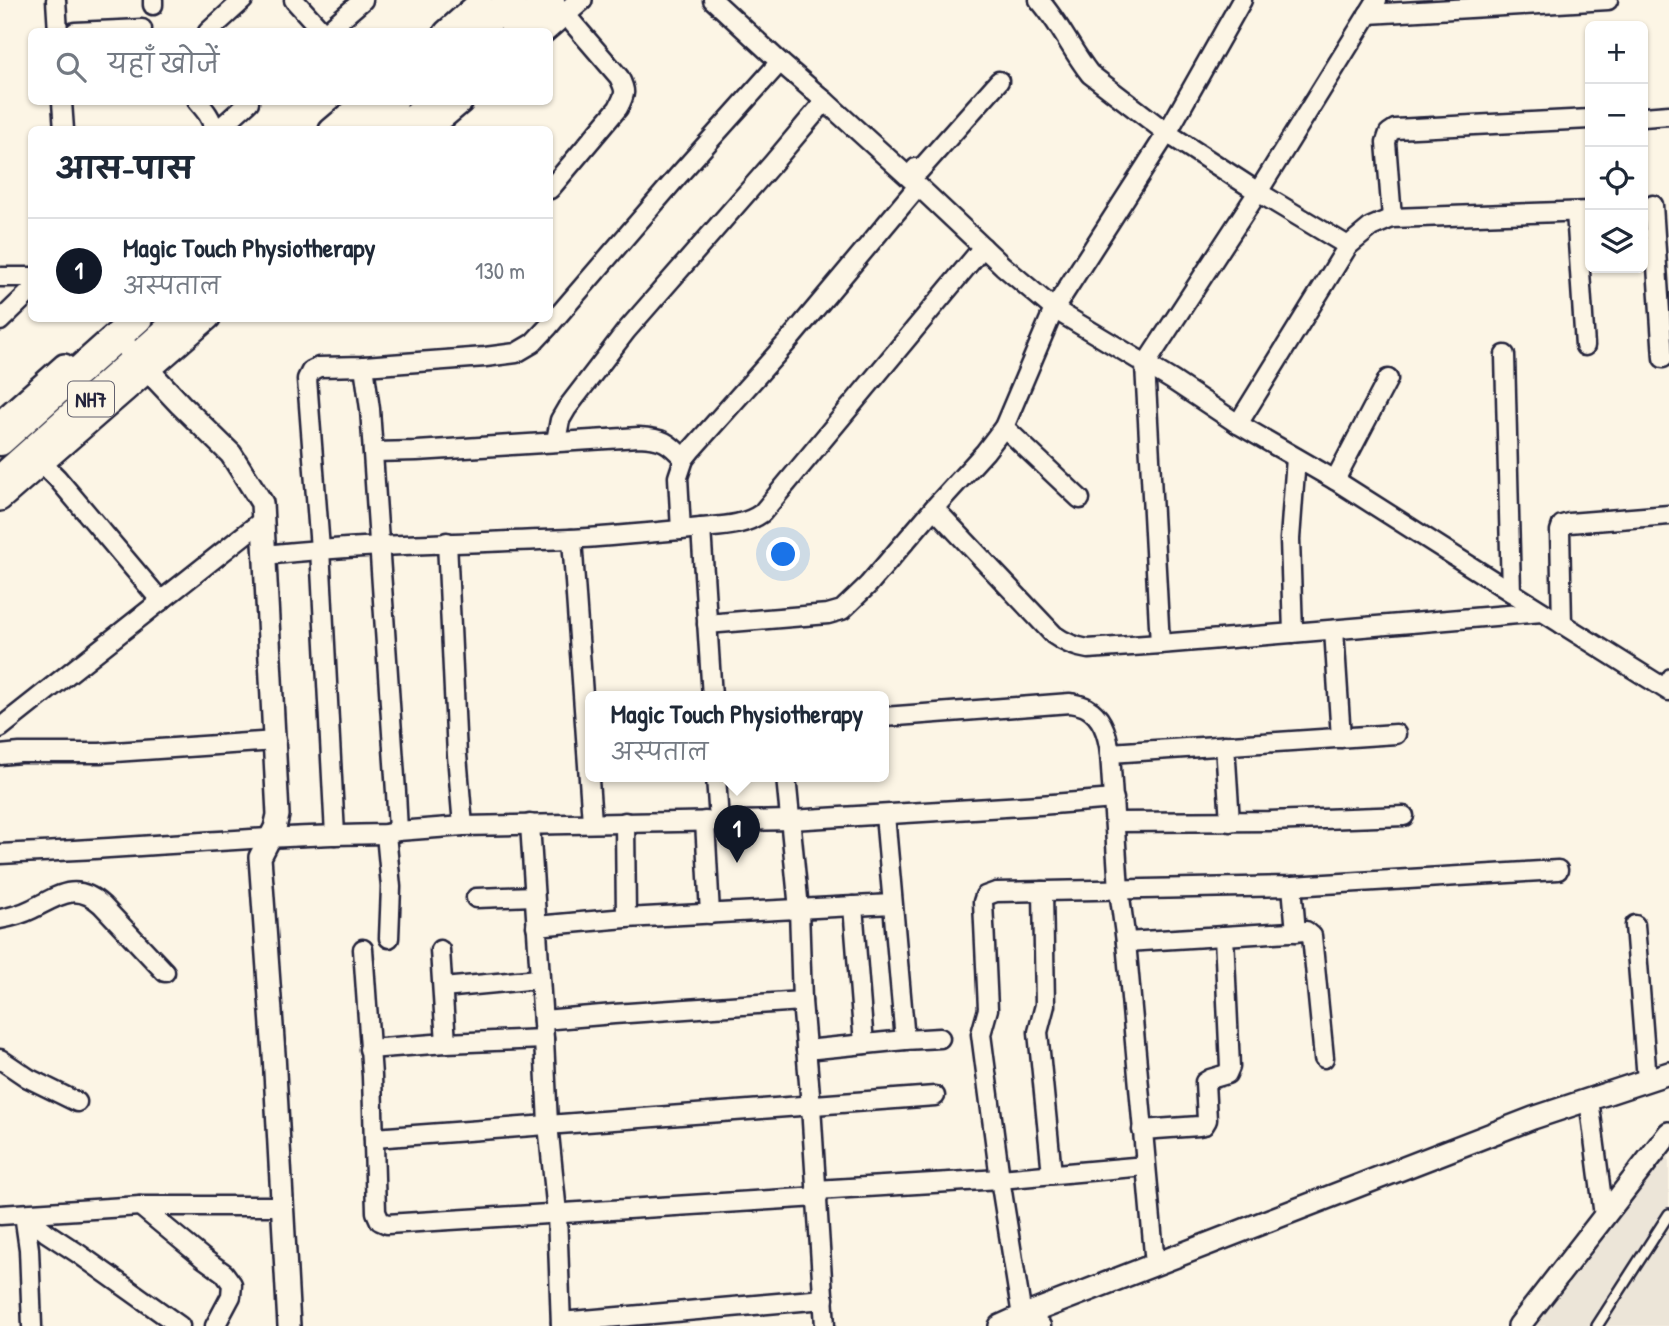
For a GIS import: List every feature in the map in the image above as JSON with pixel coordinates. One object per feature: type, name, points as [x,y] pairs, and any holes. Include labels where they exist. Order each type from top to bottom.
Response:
[{"type":"highway","points":[[480,28],[512,0]]},
{"type":"highway","points":[[521,28],[557,7]]},
{"type":"highway","points":[[378,113],[418,105]]},
{"type":"highway","name":"NH7","points":[[0,480],[143,364],[179,322]]},
{"type":"highway","name":"NH7","points":[[0,441],[117,328]]},
{"type":"street","points":[[56,0],[58,28]]},
{"type":"street","points":[[212,28],[243,0]]},
{"type":"street","points":[[294,0],[320,28]]},
{"type":"street","points":[[329,28],[363,0]]},
{"type":"street","points":[[449,28],[481,0]]},
{"type":"street","points":[[546,28],[557,7],[581,0]]},
{"type":"street","points":[[713,0],[915,179],[983,247],[1054,309],[1335,481],[1562,625],[1666,683]]},
{"type":"street","points":[[1039,0],[1058,23],[1090,74],[1167,133],[1348,246]]},
{"type":"street","points":[[707,624],[828,614],[842,610],[868,585],[985,452],[1004,427],[1054,309],[1167,133],[1242,0]]},
{"type":"street","points":[[1160,644],[1146,365],[1373,7],[1608,0]]},
{"type":"street","points":[[553,185],[625,96],[625,88],[619,77],[557,7]]},
{"type":"street","points":[[553,321],[780,62]]},
{"type":"street","points":[[681,530],[678,477],[684,458],[789,339],[915,179],[999,81]]},
{"type":"street","points":[[556,441],[560,420],[567,408],[626,331],[825,101]]},
{"type":"street","points":[[62,105],[64,126]]},
{"type":"street","points":[[201,105],[214,126]]},
{"type":"street","points":[[221,126],[245,105]]},
{"type":"street","points":[[434,126],[458,105]]},
{"type":"street","points":[[341,126],[378,113]]},
{"type":"street","points":[[1648,117],[1669,115]]},
{"type":"street","points":[[1392,218],[1386,142],[1389,133],[1395,129],[1585,119]]},
{"type":"street","points":[[1655,205],[1663,358]]},
{"type":"street","points":[[1238,424],[1348,246],[1371,227],[1392,218],[1583,211],[1585,346]]},
{"type":"street","points":[[265,555],[447,542],[572,539],[734,525],[751,521],[762,513],[983,247]]},
{"type":"street","points":[[0,277],[28,277]]},
{"type":"street","points":[[0,321],[28,294]]},
{"type":"street","points":[[0,500],[42,463],[143,364],[203,322]]},
{"type":"street","points":[[335,835],[320,549],[307,379],[311,371],[319,367],[364,366],[516,353],[533,343],[552,322]]},
{"type":"street","points":[[0,422],[117,328],[143,364],[231,454],[262,503],[278,815],[275,828],[260,856],[289,1326]]},
{"type":"street","points":[[1505,355],[1511,593]]},
{"type":"street","points":[[364,366],[379,547],[392,833],[389,938]]},
{"type":"street","points":[[1335,481],[1388,379]]},
{"type":"street","points":[[1004,427],[1080,499]]},
{"type":"street","points":[[373,452],[639,437],[664,440],[684,458]]},
{"type":"street","points":[[1293,633],[1290,539],[1296,458]]},
{"type":"street","points":[[42,463],[161,601]]},
{"type":"street","points":[[934,508],[1055,635],[1077,648],[1160,644],[1542,612]]},
{"type":"street","points":[[1562,625],[1562,525],[1669,515]]},
{"type":"street","points":[[0,728],[263,520]]},
{"type":"street","points":[[701,528],[712,691]]},
{"type":"street","points":[[572,539],[585,723]]},
{"type":"street","points":[[447,542],[463,826]]},
{"type":"street","points":[[1334,630],[1341,738]]},
{"type":"street","points":[[889,717],[1070,703],[1086,707],[1105,728],[1109,739],[1119,890],[1155,1265]]},
{"type":"street","points":[[1110,753],[1396,734]]},
{"type":"street","points":[[0,755],[100,753],[275,741]]},
{"type":"street","points":[[1225,745],[1230,822]]},
{"type":"street","points":[[589,782],[592,822]]},
{"type":"street","points":[[710,914],[716,782]]},
{"type":"street","points":[[787,782],[799,909],[802,1001],[825,1326]]},
{"type":"street","points":[[0,853],[79,851],[270,837],[392,833],[463,826],[791,820],[1114,799]]},
{"type":"street","points":[[884,815],[905,1040]]},
{"type":"street","points":[[1116,822],[1230,822],[1404,816]]},
{"type":"street","points":[[625,822],[626,918]]},
{"type":"street","points":[[530,824],[548,1124],[557,1213],[561,1324],[824,1299]]},
{"type":"street","points":[[1022,1316],[981,1034],[988,1009],[983,902],[985,896],[996,892],[1292,886],[1558,870]]},
{"type":"street","points":[[1292,886],[1296,932]]},
{"type":"street","points":[[1043,891],[1045,1005],[1038,1032],[1052,1174]]},
{"type":"street","points":[[0,919],[28,911],[69,892],[82,892],[102,905],[165,972]]},
{"type":"street","points":[[476,898],[534,896]]},
{"type":"street","points":[[536,926],[626,918],[892,904]]},
{"type":"street","points":[[853,906],[864,1044]]},
{"type":"street","points":[[1635,925],[1647,1080]]},
{"type":"street","points":[[1126,942],[1306,932],[1312,936],[1324,1058]]},
{"type":"street","points":[[1142,1130],[1204,1125],[1207,1120],[1205,1082],[1227,1074],[1230,1067],[1224,936]]},
{"type":"street","points":[[363,949],[372,1076],[376,1212],[380,1221],[387,1224],[817,1194],[1145,1166]]},
{"type":"street","points":[[440,950],[446,1043]]},
{"type":"street","points":[[443,988],[539,979]]},
{"type":"street","points":[[543,1020],[802,1001]]},
{"type":"street","points":[[806,1050],[940,1038]]},
{"type":"street","points":[[369,1049],[544,1039]]},
{"type":"street","points":[[0,1059],[28,1078],[78,1102]]},
{"type":"street","points":[[1000,1326],[1533,1118],[1669,1073]]},
{"type":"street","points":[[374,1138],[934,1096]]},
{"type":"street","points":[[1589,1099],[1604,1216]]},
{"type":"street","points":[[1519,1326],[1669,1133]]},
{"type":"street","points":[[0,1215],[140,1206],[282,1206]]},
{"type":"street","points":[[140,1206],[223,1273],[232,1284],[231,1296],[215,1326]]},
{"type":"street","points":[[24,1214],[36,1323]]},
{"type":"street","points":[[24,1214],[180,1326]]},
{"type":"street","points":[[1022,1316],[1041,1326]]},
{"type":"lane","points":[[1597,1326],[1669,1214]]},
{"type":"shaded area","points":[[1669,1150],[1669,1326],[1531,1326]]},
{"type":"place","name":"Magic Touch Physiotherapy","points":[[737,863]]}]
